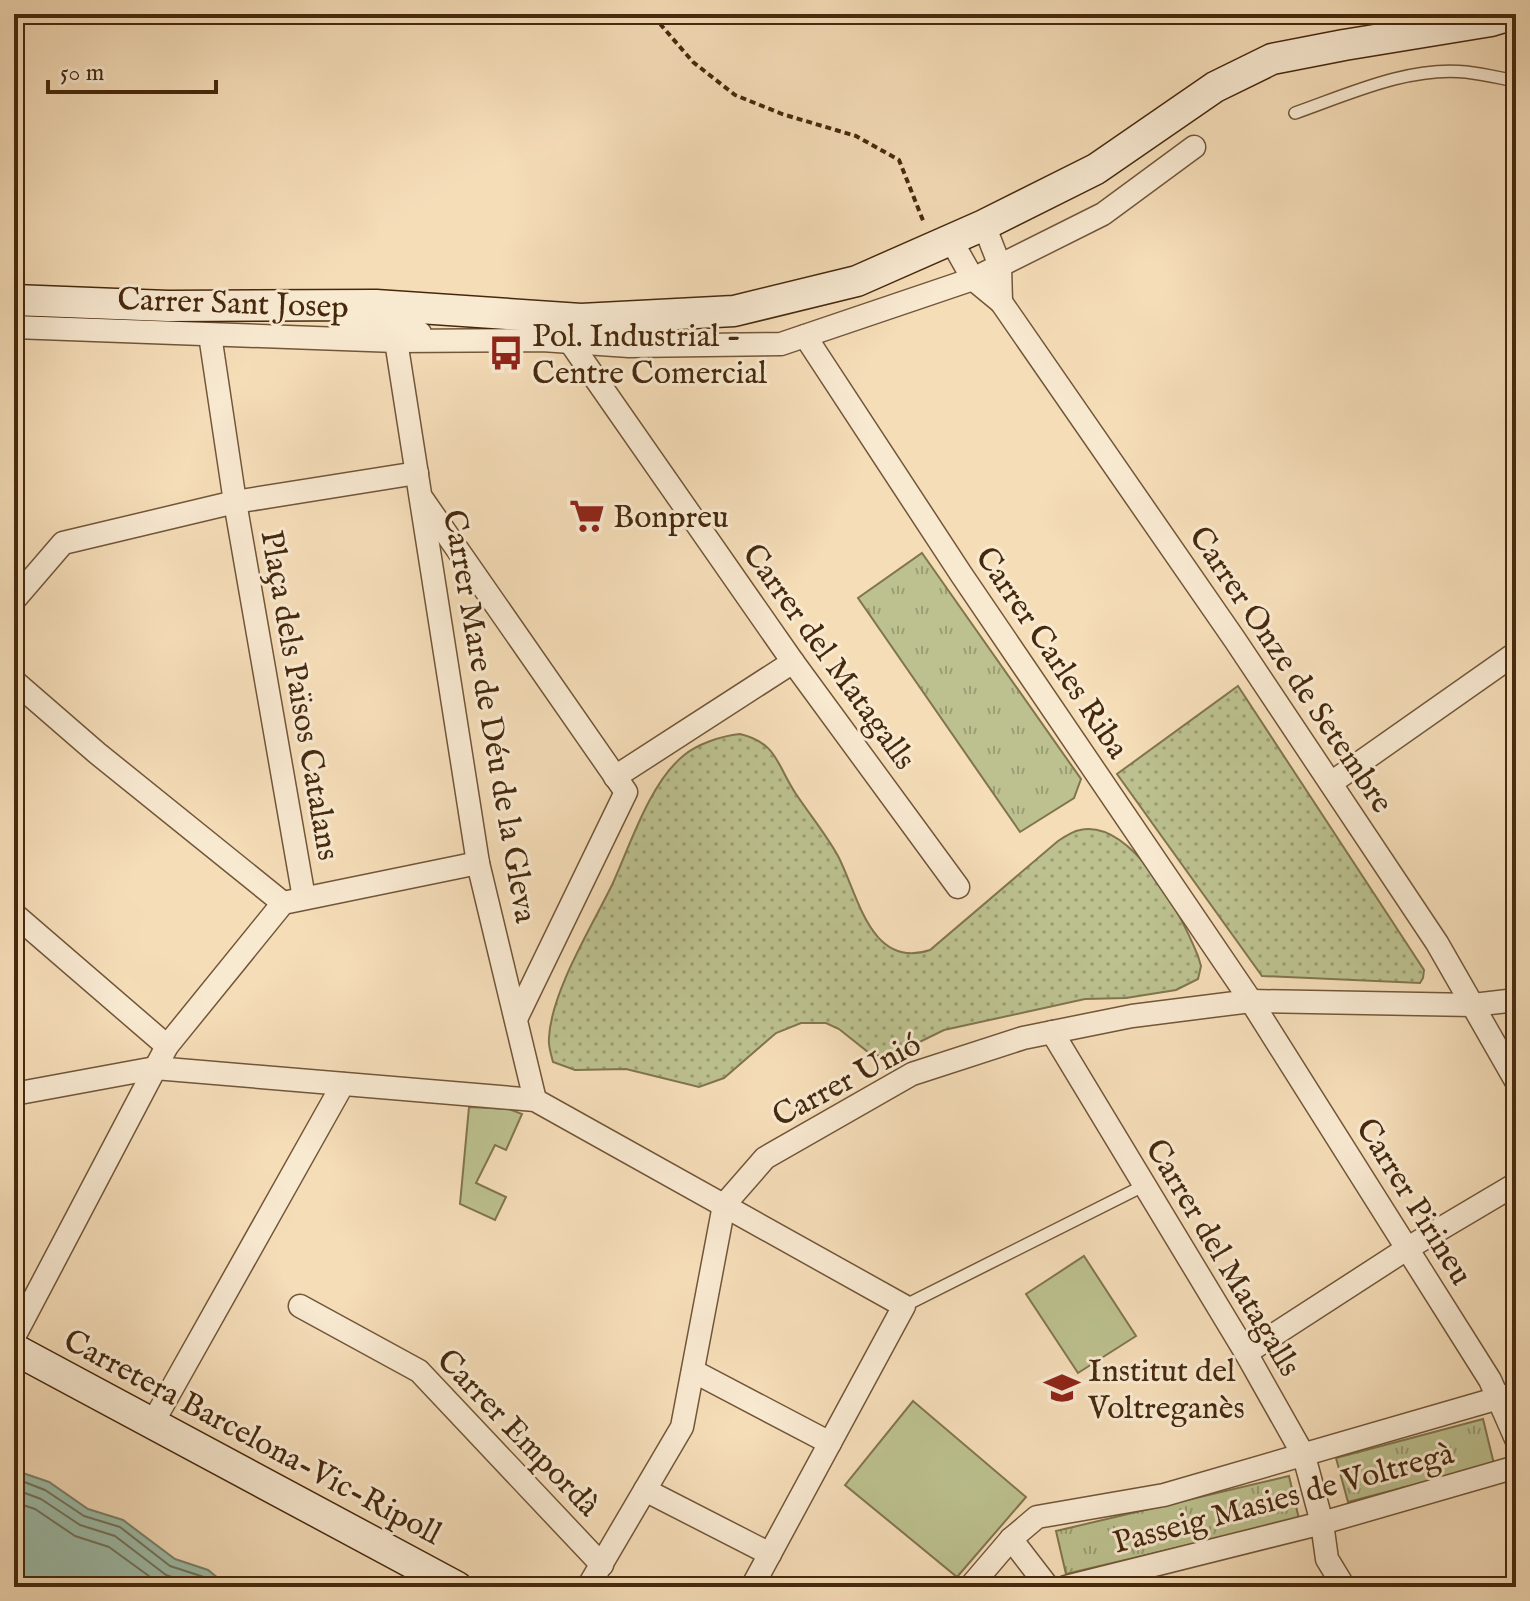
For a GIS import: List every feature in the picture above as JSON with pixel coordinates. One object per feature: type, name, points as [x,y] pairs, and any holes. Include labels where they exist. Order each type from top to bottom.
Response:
[{"type":"street","points":[[14,300],[168,306],[376,305],[581,319],[734,311],[857,281],[984,225],[1096,169],[1215,87],[1272,59],[1491,21],[1514,14]]},
{"type":"street","name":"Carrer Sant Josep","points":[[14,327],[396,341],[570,342],[629,346],[781,344],[973,279],[1103,214],[1194,147]]},
{"type":"street","points":[[984,225],[1000,266],[1001,302]]},
{"type":"street","points":[[943,243],[973,279]]},
{"type":"street","name":"Carrer Onze de Setembre","points":[[973,279],[1001,302],[1235,640],[1437,943],[1516,1081]]},
{"type":"street","name":"Carrer Sant Josep","points":[[168,306],[196,317],[392,325],[449,340]]},
{"type":"street","name":"Plaça dels Països Catalans","points":[[210,335],[293,900]]},
{"type":"street","name":"Carrer Carles Riba","points":[[805,336],[961,574],[1251,1001]]},
{"type":"street","name":"Carrer Mare de Déu de la Gleva","points":[[396,341],[478,863],[535,1100]]},
{"type":"street","name":"Carrer del Matagalls","points":[[570,342],[793,662],[958,887]]},
{"type":"street","points":[[14,600],[63,543],[235,502],[417,473]]},
{"type":"street","points":[[420,495],[626,792],[516,1019]]},
{"type":"street","points":[[1331,783],[1516,653]]},
{"type":"street","points":[[615,777],[793,662]]},
{"type":"street","points":[[14,681],[97,753],[293,900]]},
{"type":"street","points":[[14,1337],[167,1046],[293,900],[478,863]]},
{"type":"street","points":[[14,914],[167,1046]]},
{"type":"street","name":"Carrer Unió","points":[[724,1205],[765,1158],[912,1074],[1023,1038],[1132,1016],[1251,1001],[1473,1005],[1516,1000]]},
{"type":"street","name":"Carrer Pirineu","points":[[1251,1001],[1490,1380],[1507,1396],[1516,1439]]},
{"type":"street","name":"Carrer del Matagalls","points":[[1052,1032],[1246,1353],[1304,1456],[1322,1523],[1327,1559],[1344,1587]]},
{"type":"street","points":[[14,1094],[155,1068],[535,1100],[904,1306],[752,1587]]},
{"type":"street","points":[[152,1424],[343,1084]]},
{"type":"street","points":[[1246,1353],[1408,1248],[1516,1184]]},
{"type":"street","points":[[588,1587],[682,1427],[724,1205]]},
{"type":"street","name":"Carrer Empordà","points":[[300,1306],[419,1371],[602,1565]]},
{"type":"street","name":"Carretera Barcelona-Vic-Ripoll","points":[[14,1349],[457,1587]]},
{"type":"street","points":[[693,1371],[830,1443]]},
{"type":"street","name":"Passeig Masies de Voltregà","points":[[970,1587],[1011,1539],[1037,1517],[1164,1495],[1507,1396]]},
{"type":"street","name":"Passeig Masies de Voltregà","points":[[1066,1587],[1322,1523],[1516,1467]]},
{"type":"street","points":[[645,1490],[770,1554]]},
{"type":"street","points":[[1011,1539],[1048,1587]]},
{"type":"lane","points":[[1295,113],[1366,87],[1421,74],[1465,72],[1516,81]]},
{"type":"lane","points":[[904,1306],[1145,1185]]},
{"type":"path","points":[[657,14],[661,25],[693,62],[735,95],[782,114],[856,136],[899,160],[943,243]]},
{"type":"green space","points":[[922,553],[1081,779],[1074,798],[1020,832],[858,598]]},
{"type":"green space","points":[[1238,686],[1424,970],[1420,983],[1262,976],[1117,774]]},
{"type":"green space","points":[[740,734],[762,743],[775,757],[838,856],[869,925],[893,949],[910,953],[930,950],[1058,841],[1080,830],[1100,831],[1119,840],[1136,855],[1168,896],[1198,956],[1201,966],[1198,979],[1176,990],[1126,998],[1085,999],[944,1030],[893,1055],[879,1056],[868,1052],[839,1029],[826,1023],[801,1023],[776,1033],[724,1078],[699,1087],[626,1069],[575,1070],[553,1062],[549,1041],[557,1000],[650,799],[660,782],[683,756],[710,741]]},
{"type":"green space","points":[[469,1107],[509,1109],[522,1114],[506,1150],[495,1145],[476,1183],[506,1197],[495,1220],[460,1204]]},
{"type":"green space","points":[[1084,1256],[1136,1336],[1078,1373],[1026,1294]]},
{"type":"green space","points":[[913,1401],[1026,1497],[957,1577],[845,1485]]},
{"type":"green space","points":[[1483,1419],[1494,1464],[1348,1502],[1336,1458]]},
{"type":"green space","points":[[1289,1476],[1299,1519],[1066,1574],[1056,1531]]},
{"type":"water","points":[[14,1470],[49,1482],[88,1509],[123,1520],[175,1559],[208,1570],[229,1587],[14,1587]]},
{"type":"place","name":"Pol. Industrial - Centre Comercial","points":[[506,353]]},
{"type":"place","name":"Bonpreu","points":[[587,516]]},
{"type":"place","name":"Institut del Voltreganès","points":[[1062,1388]]}]
